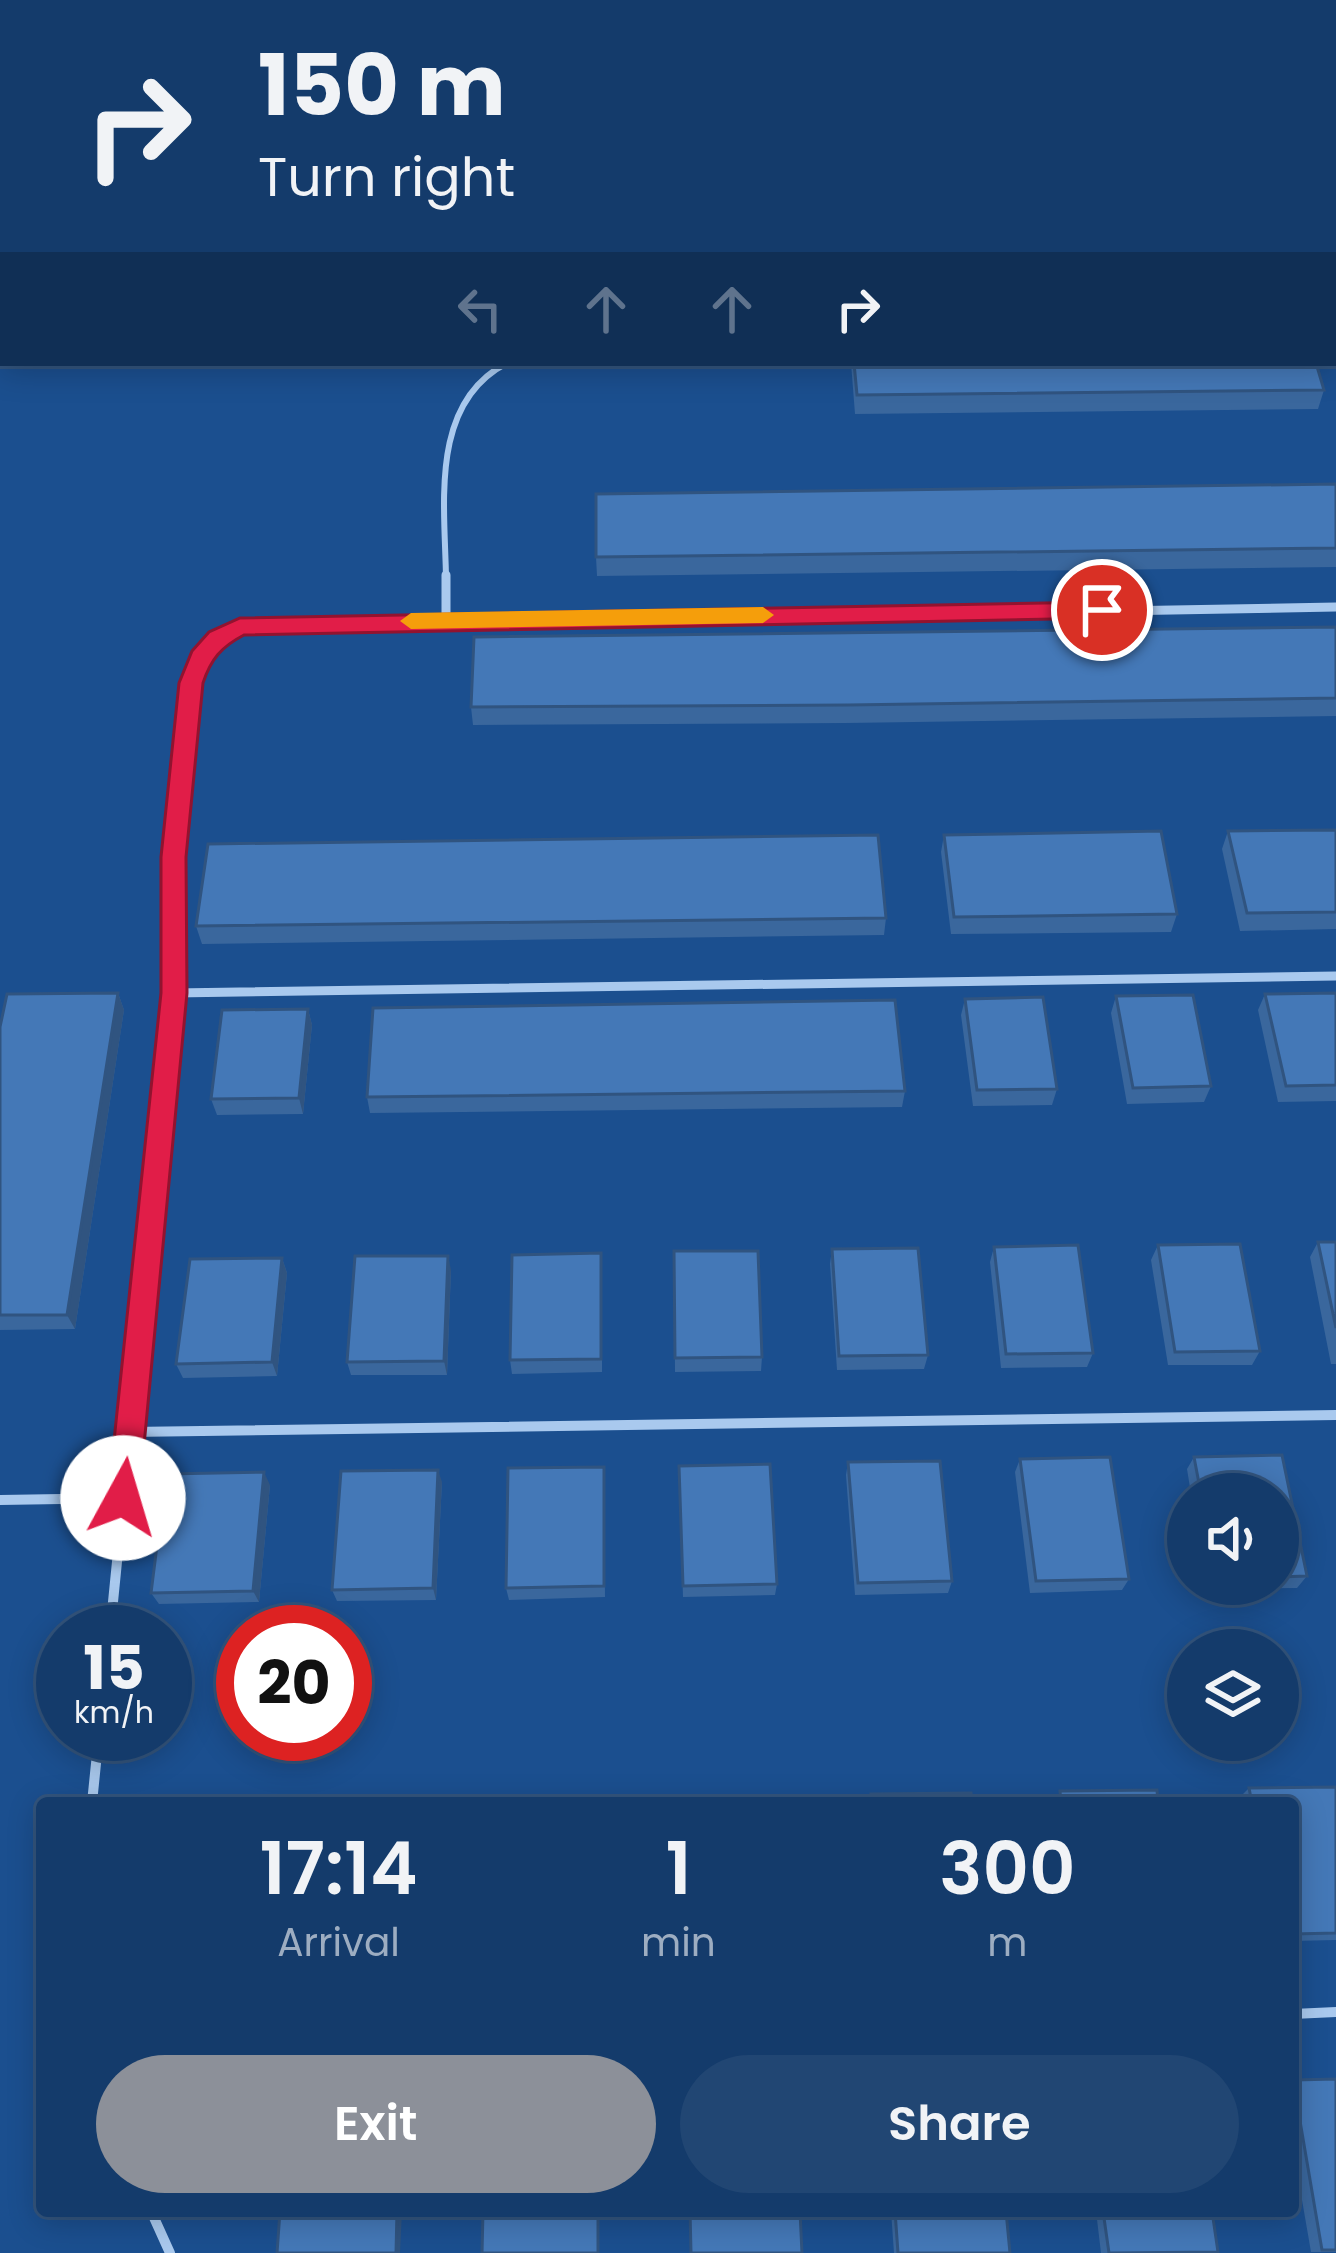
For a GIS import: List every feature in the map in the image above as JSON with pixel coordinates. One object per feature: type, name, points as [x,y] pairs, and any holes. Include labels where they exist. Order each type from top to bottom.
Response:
[{"type":"lane","points":[[446,620],[451,433],[463,400],[477,383],[502,366]]},
{"type":"lane","points":[[113,1605],[174,993],[174,857],[191,683],[200,657],[218,638],[240,627],[446,620],[1336,607]]},
{"type":"lane","points":[[174,993],[1336,976]]},
{"type":"lane","points":[[130,1432],[1336,1414]]},
{"type":"lane","points":[[0,1500],[123,1498]]},
{"type":"lane","points":[[93,1797],[96,1761]]},
{"type":"lane","points":[[1299,2014],[1336,2012]]},
{"type":"lane","points":[[154,2217],[170,2253]]},
{"type":"building","points":[[854,366],[1317,366],[1324,390],[857,395]]},
{"type":"building","points":[[1336,484],[1336,548],[596,557],[596,494]]},
{"type":"building","points":[[1336,627],[1336,698],[471,707],[474,637]]},
{"type":"building","points":[[1336,830],[1336,912],[1247,913],[1228,831]]},
{"type":"building","points":[[1161,831],[1177,914],[954,917],[944,835]]},
{"type":"building","points":[[878,835],[886,918],[196,926],[208,844]]},
{"type":"building","points":[[118,993],[67,1315],[0,1315],[0,1027],[7,994]]},
{"type":"building","points":[[1336,993],[1336,1085],[1286,1086],[1265,994]]},
{"type":"building","points":[[1193,995],[1211,1086],[1133,1088],[1116,996]]},
{"type":"building","points":[[1043,997],[1057,1089],[977,1090],[965,999]]},
{"type":"building","points":[[895,1000],[905,1091],[367,1097],[373,1008]]},
{"type":"building","points":[[308,1009],[299,1098],[211,1099],[222,1010]]},
{"type":"building","points":[[1318,1242],[1336,1242],[1336,1328]]},
{"type":"building","points":[[1240,1244],[1260,1351],[1175,1352],[1158,1245]]},
{"type":"building","points":[[1078,1245],[1093,1353],[1006,1354],[994,1247]]},
{"type":"building","points":[[918,1248],[928,1355],[839,1356],[832,1249]]},
{"type":"building","points":[[674,1251],[758,1251],[762,1357],[675,1358]]},
{"type":"building","points":[[601,1253],[601,1359],[510,1360],[512,1255]]},
{"type":"building","points":[[355,1256],[448,1256],[444,1361],[347,1362]]},
{"type":"building","points":[[282,1258],[272,1362],[176,1364],[190,1259]]},
{"type":"building","points":[[1282,1455],[1286,1473],[1197,1473],[1194,1457]]},
{"type":"building","points":[[1110,1457],[1129,1579],[1036,1581],[1020,1459]]},
{"type":"building","points":[[940,1461],[952,1581],[858,1583],[848,1462]]},
{"type":"building","points":[[770,1464],[777,1584],[683,1586],[679,1466]]},
{"type":"building","points":[[604,1467],[604,1586],[506,1588],[508,1468]]},
{"type":"building","points":[[438,1470],[433,1588],[332,1590],[341,1471]]},
{"type":"building","points":[[264,1472],[253,1591],[151,1593],[166,1474]]},
{"type":"building","points":[[1299,1537],[1307,1576],[1299,1576]]},
{"type":"building","points":[[1336,1787],[1336,1933],[1299,1934],[1299,1797],[1251,1797],[1249,1788]]},
{"type":"building","points":[[1157,1790],[1158,1797],[1060,1797],[1060,1791]]},
{"type":"building","points":[[971,1793],[971,1797],[871,1797]]},
{"type":"building","points":[[1336,2079],[1336,2250],[1322,2250],[1299,2115],[1299,2080]]},
{"type":"building","points":[[280,2217],[397,2217],[396,2253],[277,2253]]},
{"type":"building","points":[[483,2217],[598,2217],[598,2253],[482,2253]]},
{"type":"building","points":[[690,2217],[800,2217],[802,2253],[691,2253]]},
{"type":"building","points":[[895,2217],[1007,2217],[1010,2253],[898,2253]]},
{"type":"building","points":[[1104,2217],[1213,2217],[1218,2252],[1109,2253]]},
{"type":"slow traffic","points":[[411,621],[763,615]]},
{"type":"route","points":[[123,1498],[174,993],[174,857],[191,683],[200,657],[218,638],[240,627],[446,620],[1102,610]]}]
